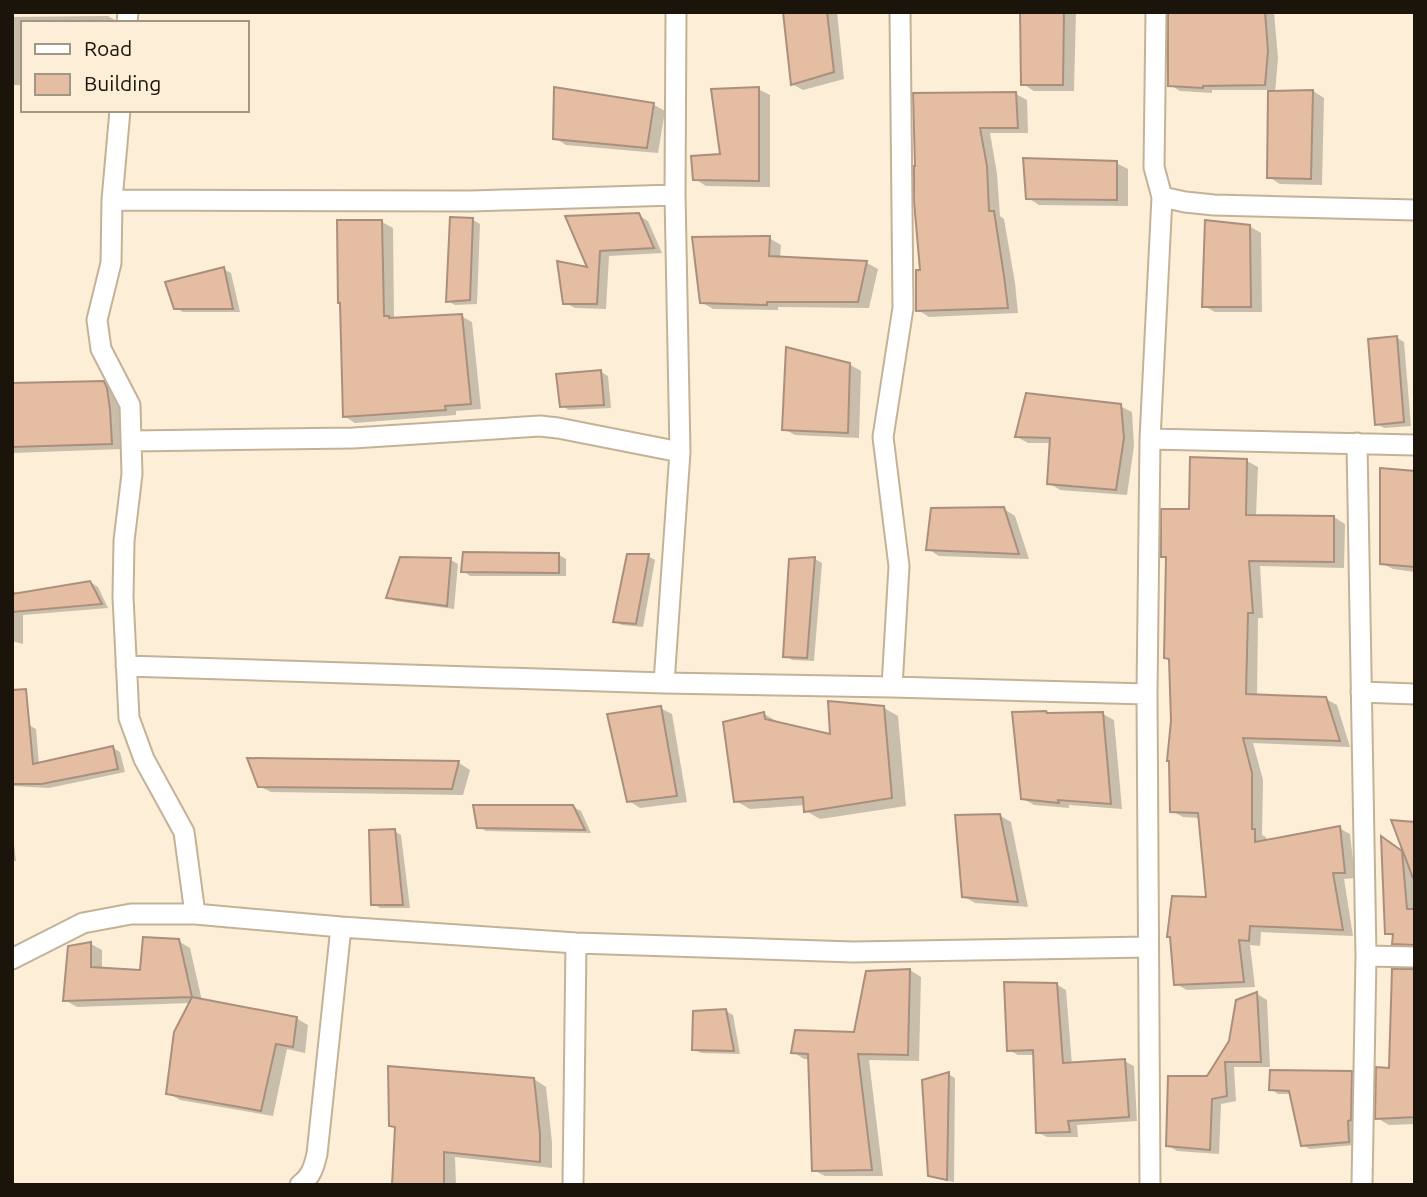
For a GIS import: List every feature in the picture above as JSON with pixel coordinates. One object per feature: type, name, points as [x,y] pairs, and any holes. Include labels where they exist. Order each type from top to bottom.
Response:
[{"type":"street","points":[[664,683],[680,452],[675,195],[677,12]]},
{"type":"street","points":[[892,687],[899,566],[883,437],[902,308],[900,12]]},
{"type":"street","points":[[1150,1185],[1147,694],[1150,439],[1163,197],[1154,167],[1156,12]]},
{"type":"street","points":[[120,112],[112,200],[111,263],[97,320],[101,349],[130,405],[132,474],[124,541],[123,597],[129,718],[144,759],[184,832],[195,914]]},
{"type":"street","points":[[112,200],[471,201],[675,195]]},
{"type":"street","points":[[1163,197],[1214,205],[1415,210]]},
{"type":"street","points":[[131,440],[352,438],[540,426],[680,452]]},
{"type":"street","points":[[1150,439],[1415,445]]},
{"type":"street","points":[[1357,443],[1366,956],[1362,1185]]},
{"type":"street","points":[[126,666],[664,683],[1147,694]]},
{"type":"street","points":[[1361,692],[1415,694]]},
{"type":"street","points":[[12,959],[83,923],[131,914],[195,914],[576,943],[853,952],[1148,947]]},
{"type":"street","points":[[300,1185],[314,1167],[317,1154],[341,927]]},
{"type":"street","points":[[573,1185],[576,943]]},
{"type":"street","points":[[1366,956],[1415,957]]},
{"type":"building","points":[[783,12],[827,12],[834,72],[791,85]]},
{"type":"building","points":[[1020,12],[1064,12],[1063,85],[1021,85]]},
{"type":"building","points":[[1168,12],[1265,12],[1268,51],[1265,85],[1203,88],[1168,86]]},
{"type":"building","points":[[554,87],[654,103],[647,148],[553,139]]},
{"type":"building","points":[[759,87],[759,181],[693,180],[691,156],[720,154],[711,89]]},
{"type":"building","points":[[1313,90],[1311,179],[1267,178],[1268,91]]},
{"type":"building","points":[[1016,92],[1018,128],[980,128],[987,166],[989,211],[994,211],[1008,308],[916,311],[916,270],[920,270],[914,201],[913,93]]},
{"type":"building","points":[[1023,158],[1117,161],[1117,200],[1026,199]]},
{"type":"building","points":[[639,213],[654,248],[600,251],[597,304],[563,304],[557,261],[587,267],[565,216]]},
{"type":"building","points":[[450,217],[473,218],[470,300],[446,302]]},
{"type":"building","points":[[337,220],[382,220],[384,316],[389,318],[462,314],[471,404],[445,406],[446,410],[343,417]]},
{"type":"building","points":[[1205,220],[1250,225],[1251,307],[1202,307]]},
{"type":"building","points":[[770,236],[769,256],[867,261],[858,302],[767,302],[767,305],[700,303],[692,237]]},
{"type":"building","points":[[224,267],[233,309],[174,309],[165,282]]},
{"type":"building","points":[[1397,336],[1404,422],[1375,425],[1368,339]]},
{"type":"building","points":[[786,347],[850,363],[848,433],[782,430]]},
{"type":"building","points":[[601,370],[604,405],[560,407],[556,374]]},
{"type":"building","points":[[104,381],[110,409],[112,444],[12,447],[12,383]]},
{"type":"building","points":[[1026,393],[1121,404],[1124,438],[1116,490],[1047,484],[1050,438],[1015,437]]},
{"type":"building","points":[[1190,457],[1247,459],[1246,515],[1334,516],[1334,562],[1249,561],[1253,613],[1248,613],[1246,694],[1326,697],[1340,741],[1243,738],[1252,773],[1252,829],[1255,829],[1255,842],[1340,826],[1345,873],[1333,873],[1343,930],[1250,926],[1249,941],[1239,940],[1244,982],[1174,985],[1170,937],[1167,937],[1172,896],[1206,897],[1198,813],[1170,812],[1167,761],[1171,721],[1169,659],[1164,658],[1166,557],[1161,557],[1161,509],[1189,509]]},
{"type":"building","points":[[1380,468],[1415,471],[1415,567],[1380,564]]},
{"type":"building","points":[[1004,507],[1019,554],[926,550],[931,508]]},
{"type":"building","points":[[463,552],[559,553],[559,573],[461,572]]},
{"type":"building","points":[[627,554],[649,554],[636,624],[613,622]]},
{"type":"building","points":[[400,557],[451,558],[447,606],[386,598]]},
{"type":"building","points":[[815,557],[807,658],[783,657],[789,559]]},
{"type":"building","points":[[90,581],[102,604],[12,612],[12,594]]},
{"type":"building","points":[[26,689],[33,764],[113,746],[118,769],[41,784],[12,784],[12,690]]},
{"type":"building","points":[[828,701],[884,706],[892,798],[804,812],[803,797],[734,802],[723,722],[764,712],[765,719],[830,734]]},
{"type":"building","points":[[661,706],[677,796],[627,802],[607,714]]},
{"type":"building","points":[[1012,712],[1103,712],[1111,804],[1021,799]]},
{"type":"building","points":[[247,758],[459,761],[452,789],[258,787]]},
{"type":"building","points":[[473,805],[573,805],[585,830],[477,828]]},
{"type":"building","points":[[1000,814],[1018,902],[962,897],[955,815]]},
{"type":"building","points":[[1391,820],[1415,822],[1415,878],[1413,878]]},
{"type":"building","points":[[395,829],[403,905],[371,905],[369,830]]},
{"type":"building","points":[[1381,836],[1402,851],[1407,909],[1415,909],[1415,945],[1392,944],[1393,934],[1385,934]]},
{"type":"building","points":[[143,937],[179,939],[192,997],[63,1001],[68,946],[91,942],[91,967],[140,970]]},
{"type":"building","points":[[910,969],[908,1055],[858,1054],[872,1170],[812,1171],[808,1054],[791,1053],[795,1030],[854,1032],[866,971]]},
{"type":"building","points":[[1392,969],[1415,969],[1415,1117],[1375,1119],[1376,1067],[1389,1068]]},
{"type":"building","points":[[1004,982],[1057,983],[1063,1063],[1125,1059],[1129,1117],[1068,1121],[1070,1132],[1036,1133],[1033,1050],[1007,1051]]},
{"type":"building","points":[[1257,992],[1261,1062],[1225,1062],[1227,1096],[1212,1099],[1210,1150],[1166,1146],[1168,1076],[1207,1076],[1229,1041],[1236,1000]]},
{"type":"building","points":[[192,997],[297,1017],[293,1047],[276,1044],[261,1111],[166,1094],[174,1032]]},
{"type":"building","points":[[726,1009],[734,1051],[692,1050],[693,1011]]},
{"type":"building","points":[[388,1066],[534,1078],[540,1162],[444,1152],[444,1185],[392,1185],[395,1127],[389,1126]]},
{"type":"building","points":[[1270,1070],[1352,1071],[1349,1142],[1301,1146],[1289,1091],[1269,1090]]},
{"type":"building","points":[[949,1072],[947,1180],[928,1176],[922,1080]]}]
